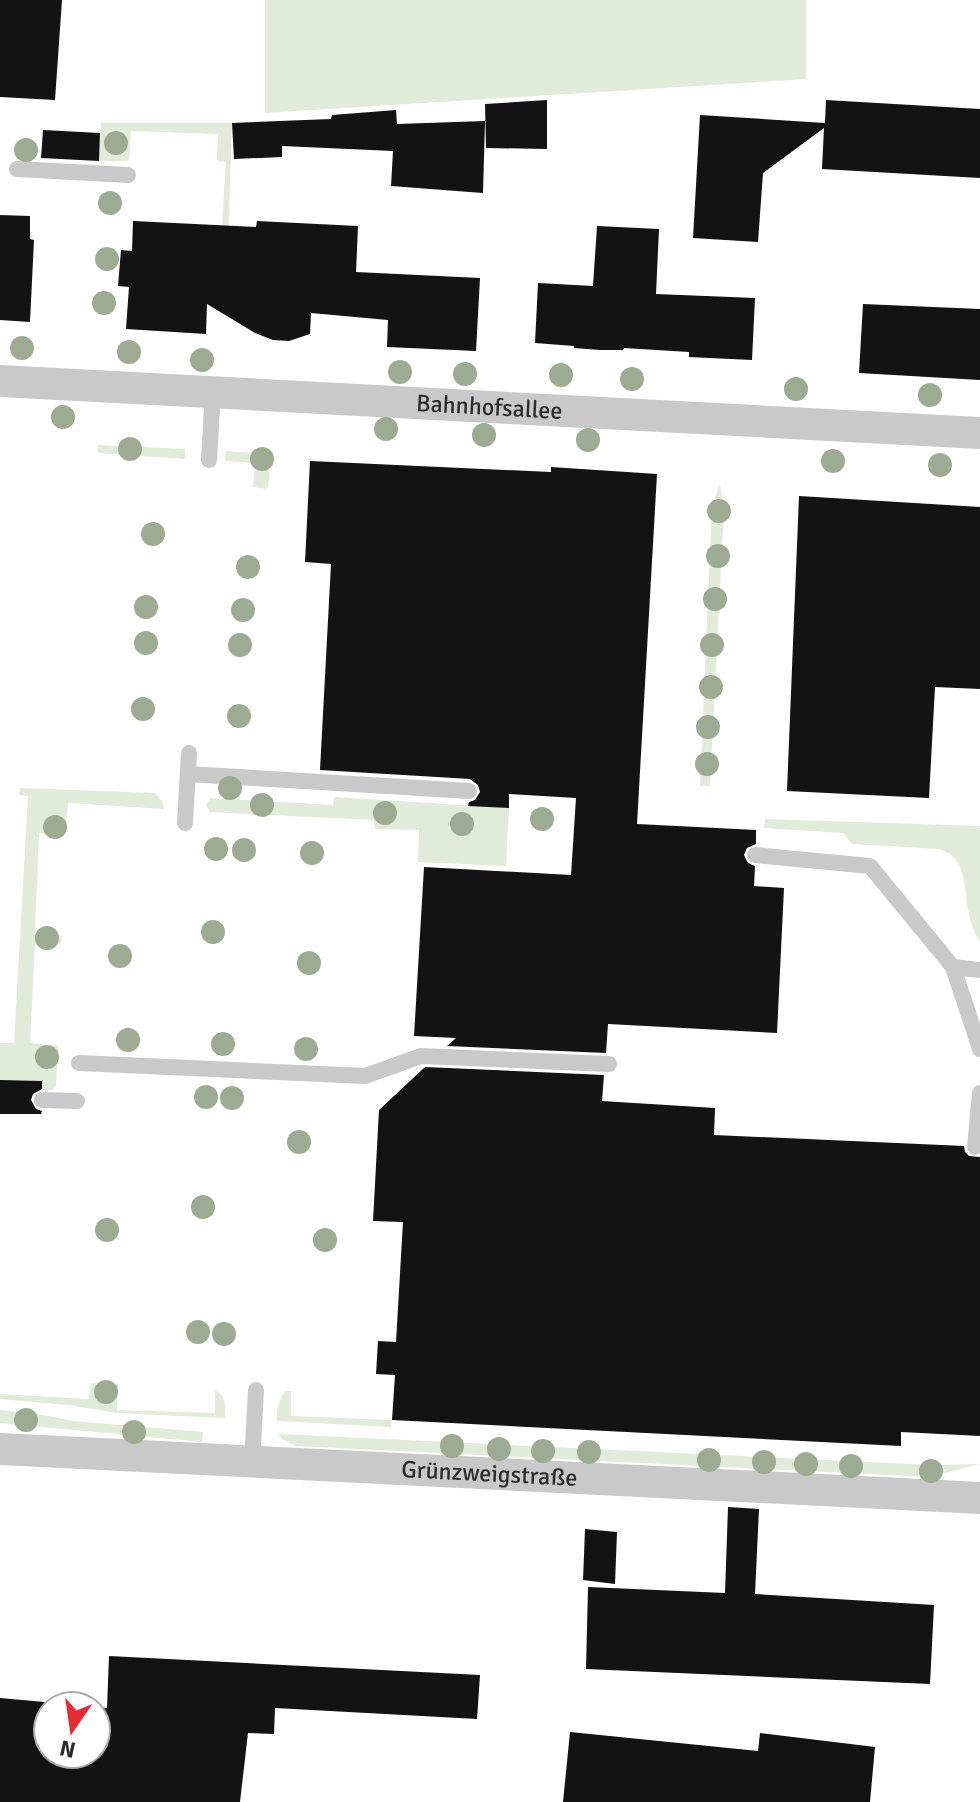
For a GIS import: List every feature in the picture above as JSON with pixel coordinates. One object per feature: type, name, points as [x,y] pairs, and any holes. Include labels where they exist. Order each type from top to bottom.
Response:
[{"type":"street","name":"Bahnhofsallee","points":[[0,381],[980,433]]},
{"type":"street","name":"Grünzweigstraße","points":[[0,1449],[980,1498]]},
{"type":"lane","points":[[17,169],[128,175]]},
{"type":"lane","points":[[209,460],[213,391]]},
{"type":"lane","points":[[185,823],[189,753]]},
{"type":"lane","points":[[188,774],[469,791]]},
{"type":"lane","points":[[755,855],[870,866],[953,967],[980,1049]]},
{"type":"lane","points":[[953,967],[980,970]]},
{"type":"lane","points":[[79,1063],[365,1076],[421,1056],[609,1064]]},
{"type":"lane","points":[[975,1147],[980,1093]]},
{"type":"lane","points":[[42,1100],[77,1101]]},
{"type":"lane","points":[[252,1463],[256,1390]]},
{"type":"green space","points":[[265,0],[806,0],[806,79],[265,113]]},
{"type":"green space","points":[[101,123],[232,123],[228,241],[221,240],[226,162],[217,161],[218,134],[131,131],[129,161],[99,161]]},
{"type":"green space","points":[[98,445],[185,449],[185,459],[98,453]]},
{"type":"green space","points":[[226,451],[271,454],[268,487],[253,487],[255,463],[225,461]]},
{"type":"green space","points":[[720,484],[724,508],[710,786],[700,786],[712,506]]},
{"type":"green space","points":[[20,788],[155,793],[164,809],[68,803],[65,834],[39,833],[35,933],[59,934],[62,940],[60,945],[35,945],[30,1043],[58,1046],[56,1087],[52,1090],[42,1090],[42,1081],[0,1080],[0,1043],[14,1043],[28,796],[19,795]]},
{"type":"green space","points":[[334,797],[509,808],[506,866],[418,862],[419,830],[375,829],[374,820],[210,812],[206,805],[210,798],[333,805]]},
{"type":"green space","points":[[765,819],[980,826],[980,941],[970,920],[960,867],[949,853],[939,849],[852,844],[843,833],[764,828]]},
{"type":"green space","points":[[91,1383],[118,1384],[117,1410],[215,1413],[215,1390],[223,1398],[225,1418],[116,1413],[0,1399],[0,1394],[89,1399]]},
{"type":"green space","points":[[286,1391],[291,1391],[291,1416],[392,1420],[391,1427],[277,1421],[278,1405]]},
{"type":"green space","points":[[0,1410],[73,1421],[203,1432],[202,1442],[0,1423]]},
{"type":"green space","points":[[278,1434],[933,1465],[980,1464],[928,1477],[296,1446]]},
{"type":"building","points":[[0,0],[62,0],[55,100],[0,97]]},
{"type":"building","points":[[547,100],[547,149],[486,148],[485,104]]},
{"type":"building","points":[[826,100],[980,109],[980,178],[822,169],[824,128],[763,173],[758,242],[693,238],[700,115],[825,123]]},
{"type":"building","points":[[396,110],[397,124],[485,121],[483,193],[391,186],[393,151],[282,146],[282,157],[234,159],[232,123],[331,119],[332,115]]},
{"type":"building","points":[[43,130],[100,133],[99,161],[41,158]]},
{"type":"building","points":[[0,215],[30,216],[30,239],[34,240],[30,322],[0,320]]},
{"type":"building","points":[[133,221],[256,227],[257,221],[358,226],[356,272],[480,278],[476,351],[387,347],[388,320],[311,313],[310,334],[289,341],[273,340],[255,333],[207,304],[206,334],[126,329],[129,287],[118,286],[121,250],[132,251]]},
{"type":"building","points":[[597,226],[659,229],[656,294],[755,298],[752,360],[689,357],[689,352],[624,348],[600,350],[535,343],[538,283],[593,286]]},
{"type":"building","points":[[863,304],[980,309],[980,380],[859,373]]},
{"type":"building","points":[[310,461],[551,472],[551,467],[657,474],[637,824],[756,830],[756,844],[747,848],[744,855],[748,863],[755,866],[754,886],[784,888],[777,1033],[608,1024],[606,1053],[447,1046],[456,1038],[414,1036],[424,867],[571,875],[576,798],[509,794],[509,808],[468,806],[480,792],[478,785],[470,779],[320,770],[331,564],[305,562]]},
{"type":"building","points":[[799,496],[980,507],[980,689],[935,687],[929,798],[787,791]]},
{"type":"building","points":[[425,1067],[604,1075],[602,1101],[715,1108],[714,1135],[964,1146],[969,1156],[980,1157],[980,1436],[901,1432],[901,1446],[392,1420],[395,1375],[376,1374],[378,1341],[396,1342],[403,1222],[373,1221],[379,1110]]},
{"type":"building","points":[[0,1080],[42,1081],[42,1089],[33,1094],[31,1100],[36,1109],[42,1111],[41,1114],[0,1114]]},
{"type":"building","points":[[728,1507],[759,1509],[755,1594],[934,1605],[930,1684],[586,1669],[588,1587],[725,1593]]},
{"type":"building","points":[[585,1529],[617,1532],[615,1584],[583,1580]]},
{"type":"building","points":[[109,1656],[480,1675],[477,1719],[275,1708],[274,1734],[248,1733],[240,1802],[0,1802],[0,1698],[32,1701],[32,1770],[112,1770],[112,1690],[108,1690]]},
{"type":"building","points":[[570,1732],[758,1751],[760,1733],[875,1747],[870,1802],[563,1802]]}]
